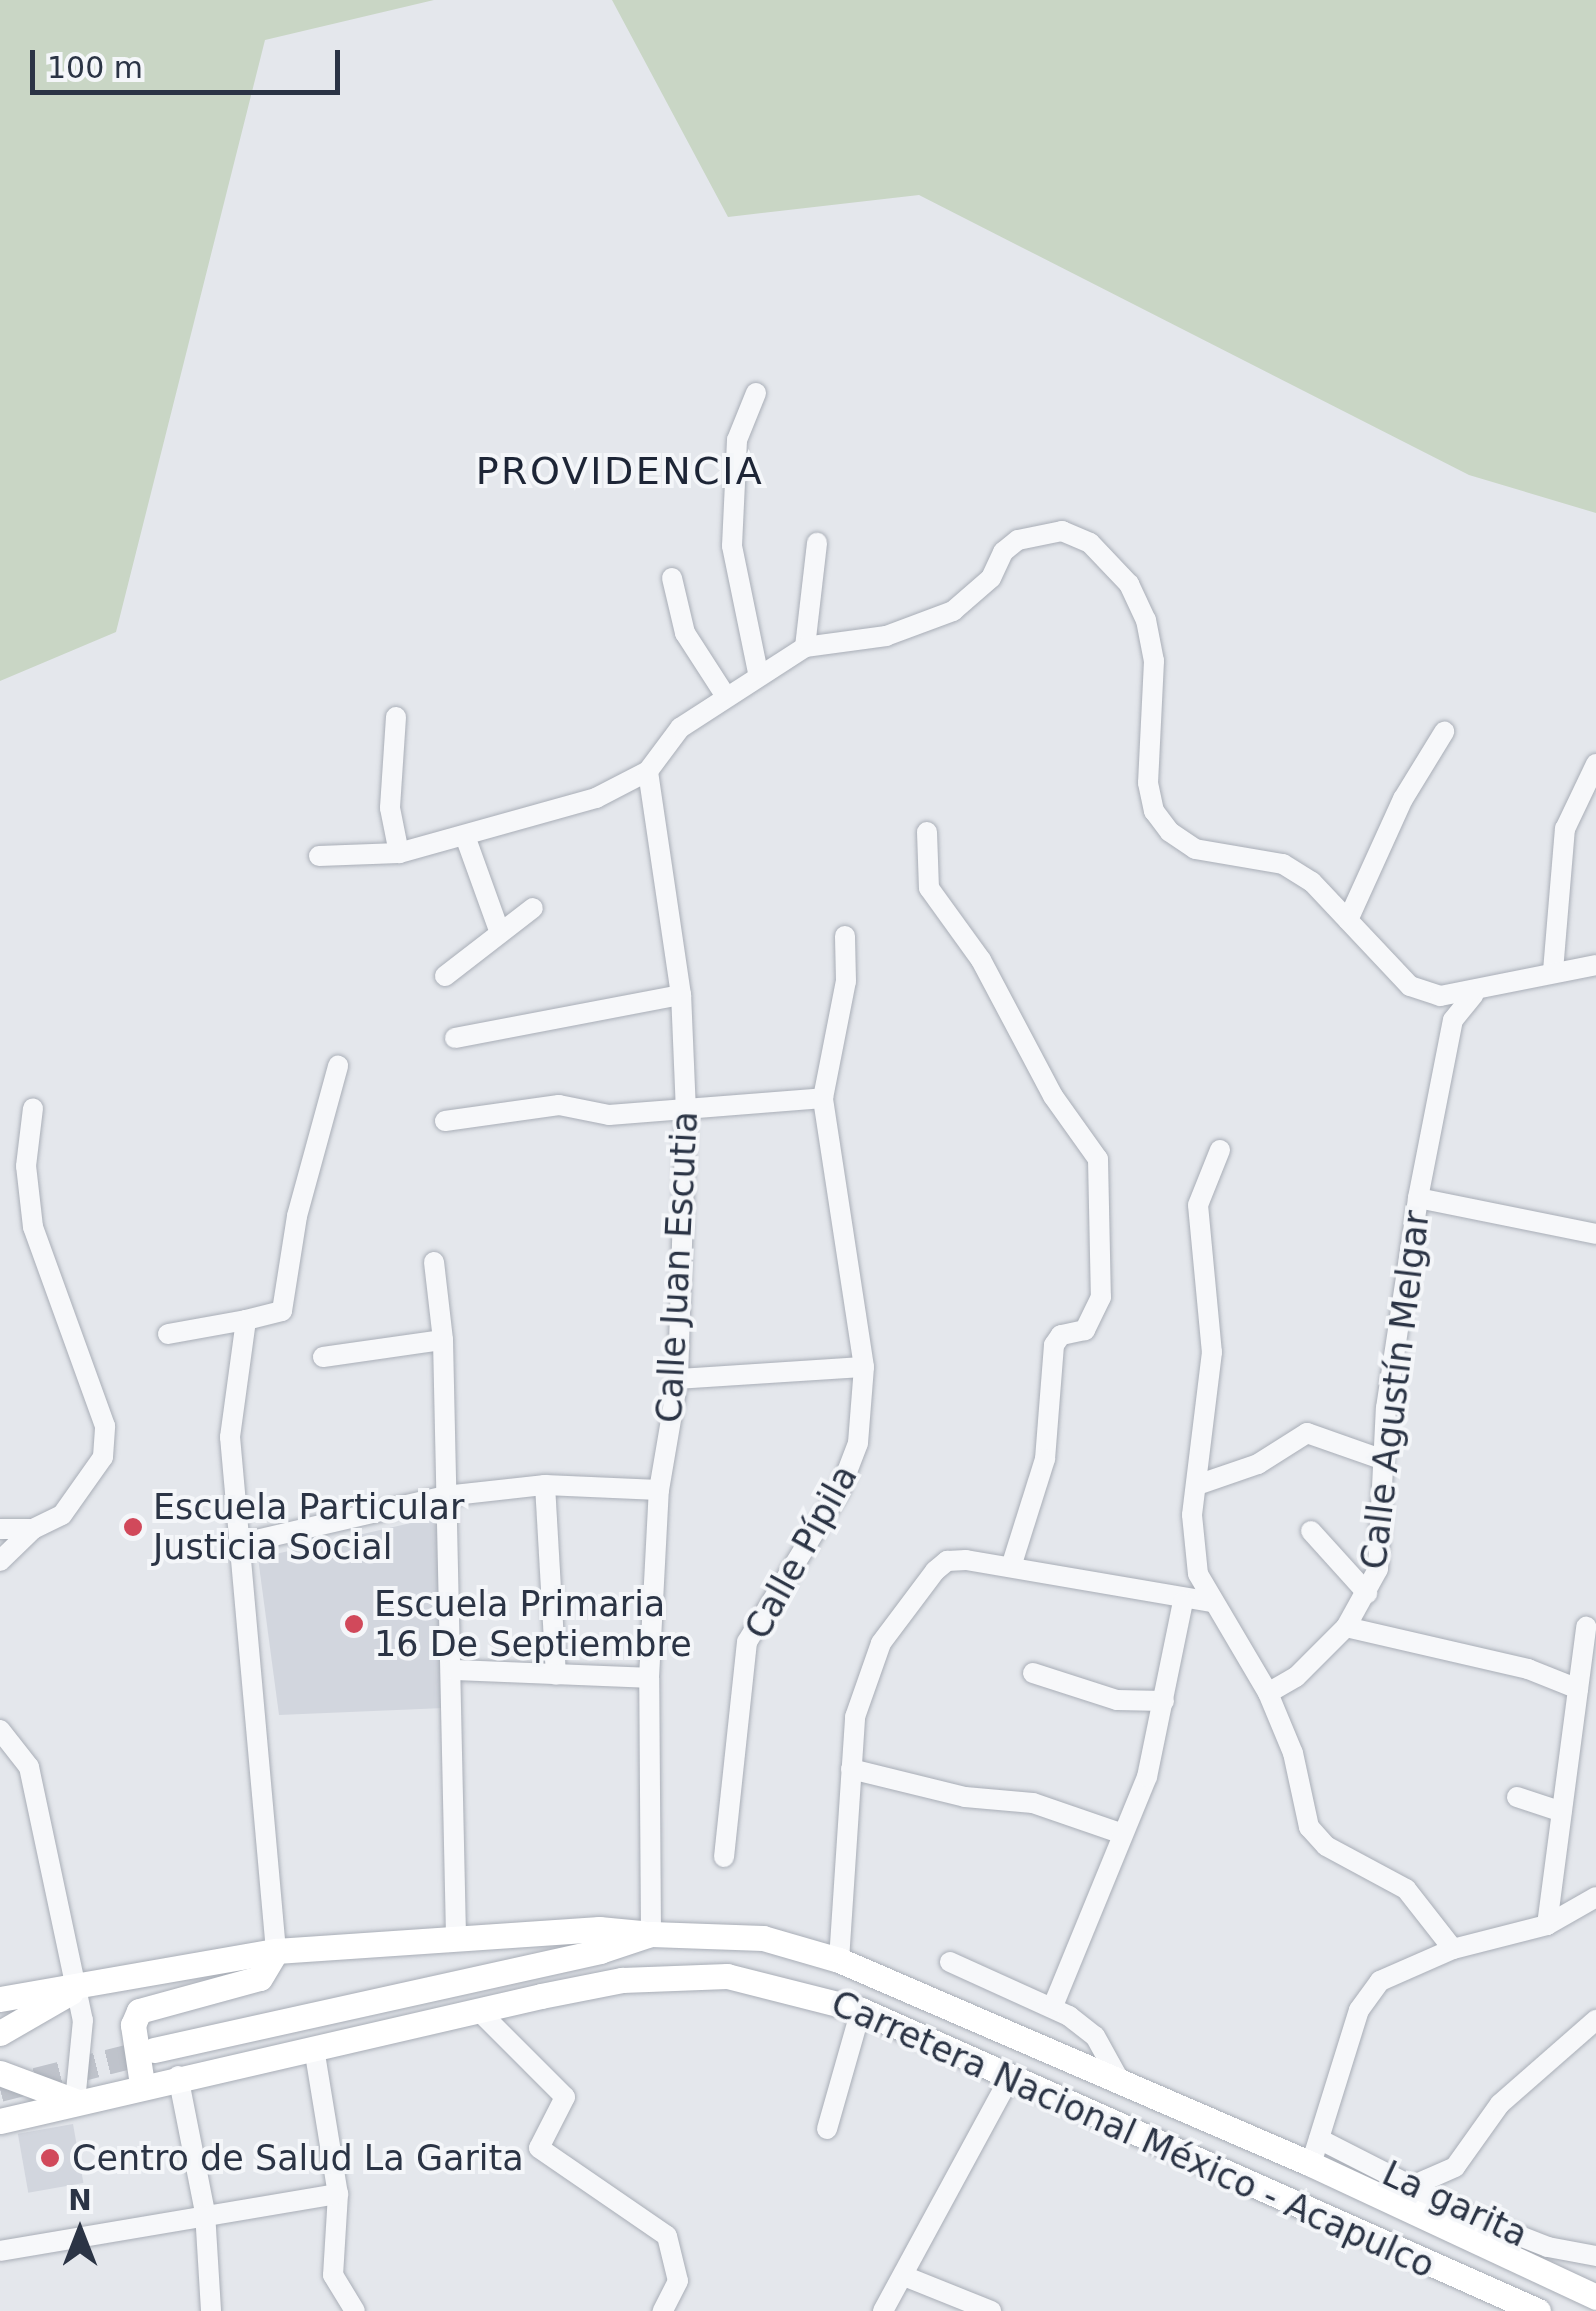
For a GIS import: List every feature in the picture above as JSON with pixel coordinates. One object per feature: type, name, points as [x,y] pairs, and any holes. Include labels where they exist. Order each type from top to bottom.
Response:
[{"type":"main road","points":[[0,1999],[75,1990],[276,1951],[599,1929],[651,1934]]},
{"type":"main road","name":"Carretera Nacional México - Acapulco","points":[[154,2050],[600,1951],[651,1934],[728,1932],[839,1960],[1122,2085],[1315,2152],[1596,2297]]},
{"type":"main road","points":[[142,2084],[133,2025],[139,2012],[260,1978],[276,1951]]},
{"type":"main road","name":"Carretera Nacional México - Acapulco","points":[[0,2121],[142,2084],[622,1980],[678,1976],[743,1979],[861,2010],[1538,2311]]},
{"type":"main road","points":[[0,2033],[75,1990]]},
{"type":"main road","points":[[0,2074],[75,2101]]},
{"type":"street","points":[[756,393],[737,440],[732,546],[758,672]]},
{"type":"street","points":[[319,856],[399,853],[596,798],[648,772],[680,728],[758,672],[806,647],[886,636],[953,611],[991,578],[1002,552],[1018,540],[1062,531],[1090,543],[1129,584],[1146,620],[1154,660],[1148,783],[1162,821],[1195,848],[1283,864],[1348,920],[1410,986],[1440,996],[1474,994],[1553,972],[1596,965]]},
{"type":"street","points":[[806,647],[817,543]]},
{"type":"street","points":[[672,578],[685,633],[725,695]]},
{"type":"street","points":[[396,717],[390,808],[399,853]]},
{"type":"street","points":[[1348,920],[1403,799],[1444,732]]},
{"type":"street","points":[[1553,972],[1564,829],[1596,764]]},
{"type":"street","name":"Calle Juan Escutia","points":[[648,772],[682,996],[686,1112],[678,1379],[659,1490],[648,1678],[651,1934]]},
{"type":"street","points":[[927,832],[929,888],[982,960],[1053,1096],[1098,1159],[1101,1297],[1085,1330],[1061,1335],[1054,1344],[1045,1459],[1011,1568]]},
{"type":"street","points":[[464,836],[500,933]]},
{"type":"street","points":[[445,976],[533,908]]},
{"type":"street","name":"Calle Pípila","points":[[724,1857],[747,1642],[852,1469],[864,1367],[822,1098],[846,981],[845,936]]},
{"type":"street","name":"Calle Agustín Melgar","points":[[1268,1693],[1296,1677],[1346,1627],[1368,1594],[1382,1532],[1381,1459],[1418,1198],[1453,1020],[1474,994]]},
{"type":"street","points":[[456,1038],[682,996]]},
{"type":"street","points":[[168,1334],[282,1311],[296,1216],[338,1066]]},
{"type":"street","points":[[446,1121],[558,1104],[609,1115],[686,1112],[822,1098]]},
{"type":"street","points":[[0,1562],[34,1529],[62,1515],[88,1483],[103,1456],[105,1426],[34,1227],[26,1166],[34,1108]]},
{"type":"street","points":[[1220,1150],[1198,1205],[1212,1352],[1193,1546],[1212,1602],[1268,1693],[1293,1753],[1309,1827],[1326,1846],[1406,1889],[1453,1949]]},
{"type":"street","points":[[1418,1198],[1596,1234]]},
{"type":"street","points":[[434,1262],[443,1340],[456,1938]]},
{"type":"street","points":[[246,1320],[230,1437],[276,1951]]},
{"type":"street","points":[[322,1357],[443,1340]]},
{"type":"street","points":[[678,1379],[864,1367]]},
{"type":"street","points":[[1197,1485],[1258,1464],[1307,1433],[1381,1459]]},
{"type":"street","points":[[239,1544],[445,1496],[545,1485],[659,1490]]},
{"type":"street","points":[[545,1485],[556,1675]]},
{"type":"street","points":[[0,1529],[34,1529]]},
{"type":"street","points":[[1311,1532],[1368,1594]]},
{"type":"street","points":[[839,1960],[850,1769],[867,1672],[947,1560],[1011,1568],[1183,1602],[1212,1602]]},
{"type":"street","points":[[1053,2006],[1120,1833],[1146,1777],[1183,1602]]},
{"type":"street","points":[[1346,1627],[1528,1669],[1578,1689]]},
{"type":"street","points":[[1547,1925],[1586,1627]]},
{"type":"street","points":[[453,1670],[648,1678]]},
{"type":"street","points":[[1033,1673],[1116,1700],[1164,1700]]},
{"type":"street","points":[[0,1730],[29,1767],[83,2020],[75,2101]]},
{"type":"street","points":[[850,1769],[965,1798],[1033,1803],[1120,1833]]},
{"type":"street","points":[[1518,1797],[1562,1812]]},
{"type":"street","points":[[1315,2152],[1360,2010],[1380,1981],[1453,1949],[1547,1925],[1596,1897]]},
{"type":"street","points":[[950,1962],[1053,2006],[1095,2036],[1122,2085]]},
{"type":"street","points":[[478,2010],[566,2097],[540,2148],[667,2236],[677,2258],[678,2281],[663,2311]]},
{"type":"street","points":[[827,2129],[861,2010]]},
{"type":"street","points":[[1412,2186],[1456,2167],[1500,2104],[1596,2020]]},
{"type":"street","points":[[314,2048],[338,2194],[334,2276],[355,2311]]},
{"type":"street","points":[[178,2076],[205,2212],[211,2311]]},
{"type":"street","points":[[883,2311],[1009,2078]]},
{"type":"street","name":"La garita","points":[[1315,2152],[1412,2186],[1474,2218],[1592,2250]]},
{"type":"street","points":[[0,2251],[205,2212],[338,2194]]},
{"type":"street","points":[[904,2276],[991,2311]]},
{"type":"shaded area","name":"Escuela Primaria 16 De Septiembre","points":[[437,1517],[444,1708],[279,1715],[258,1558]]},
{"type":"shaded area","name":"Centro de Salud La Garita","points":[[73,2124],[83,2183],[28,2193],[18,2134]]},
{"type":"green space","points":[[0,0],[434,0],[265,40],[116,632],[0,681]]},
{"type":"green space","points":[[612,0],[1596,0],[1596,513],[1469,475],[919,195],[728,217]]},
{"type":"tunnel","points":[[0,2089],[154,2050]]},
{"type":"place","name":"Escuela Particular Justicia Social","points":[[133,1527]]},
{"type":"place","name":"Escuela Primaria 16 De Septiembre","points":[[354,1624]]},
{"type":"place","name":"Centro de Salud La Garita","points":[[50,2158]]},
{"type":"district","name":"PROVIDENCIA","points":[[620,472]]}]
